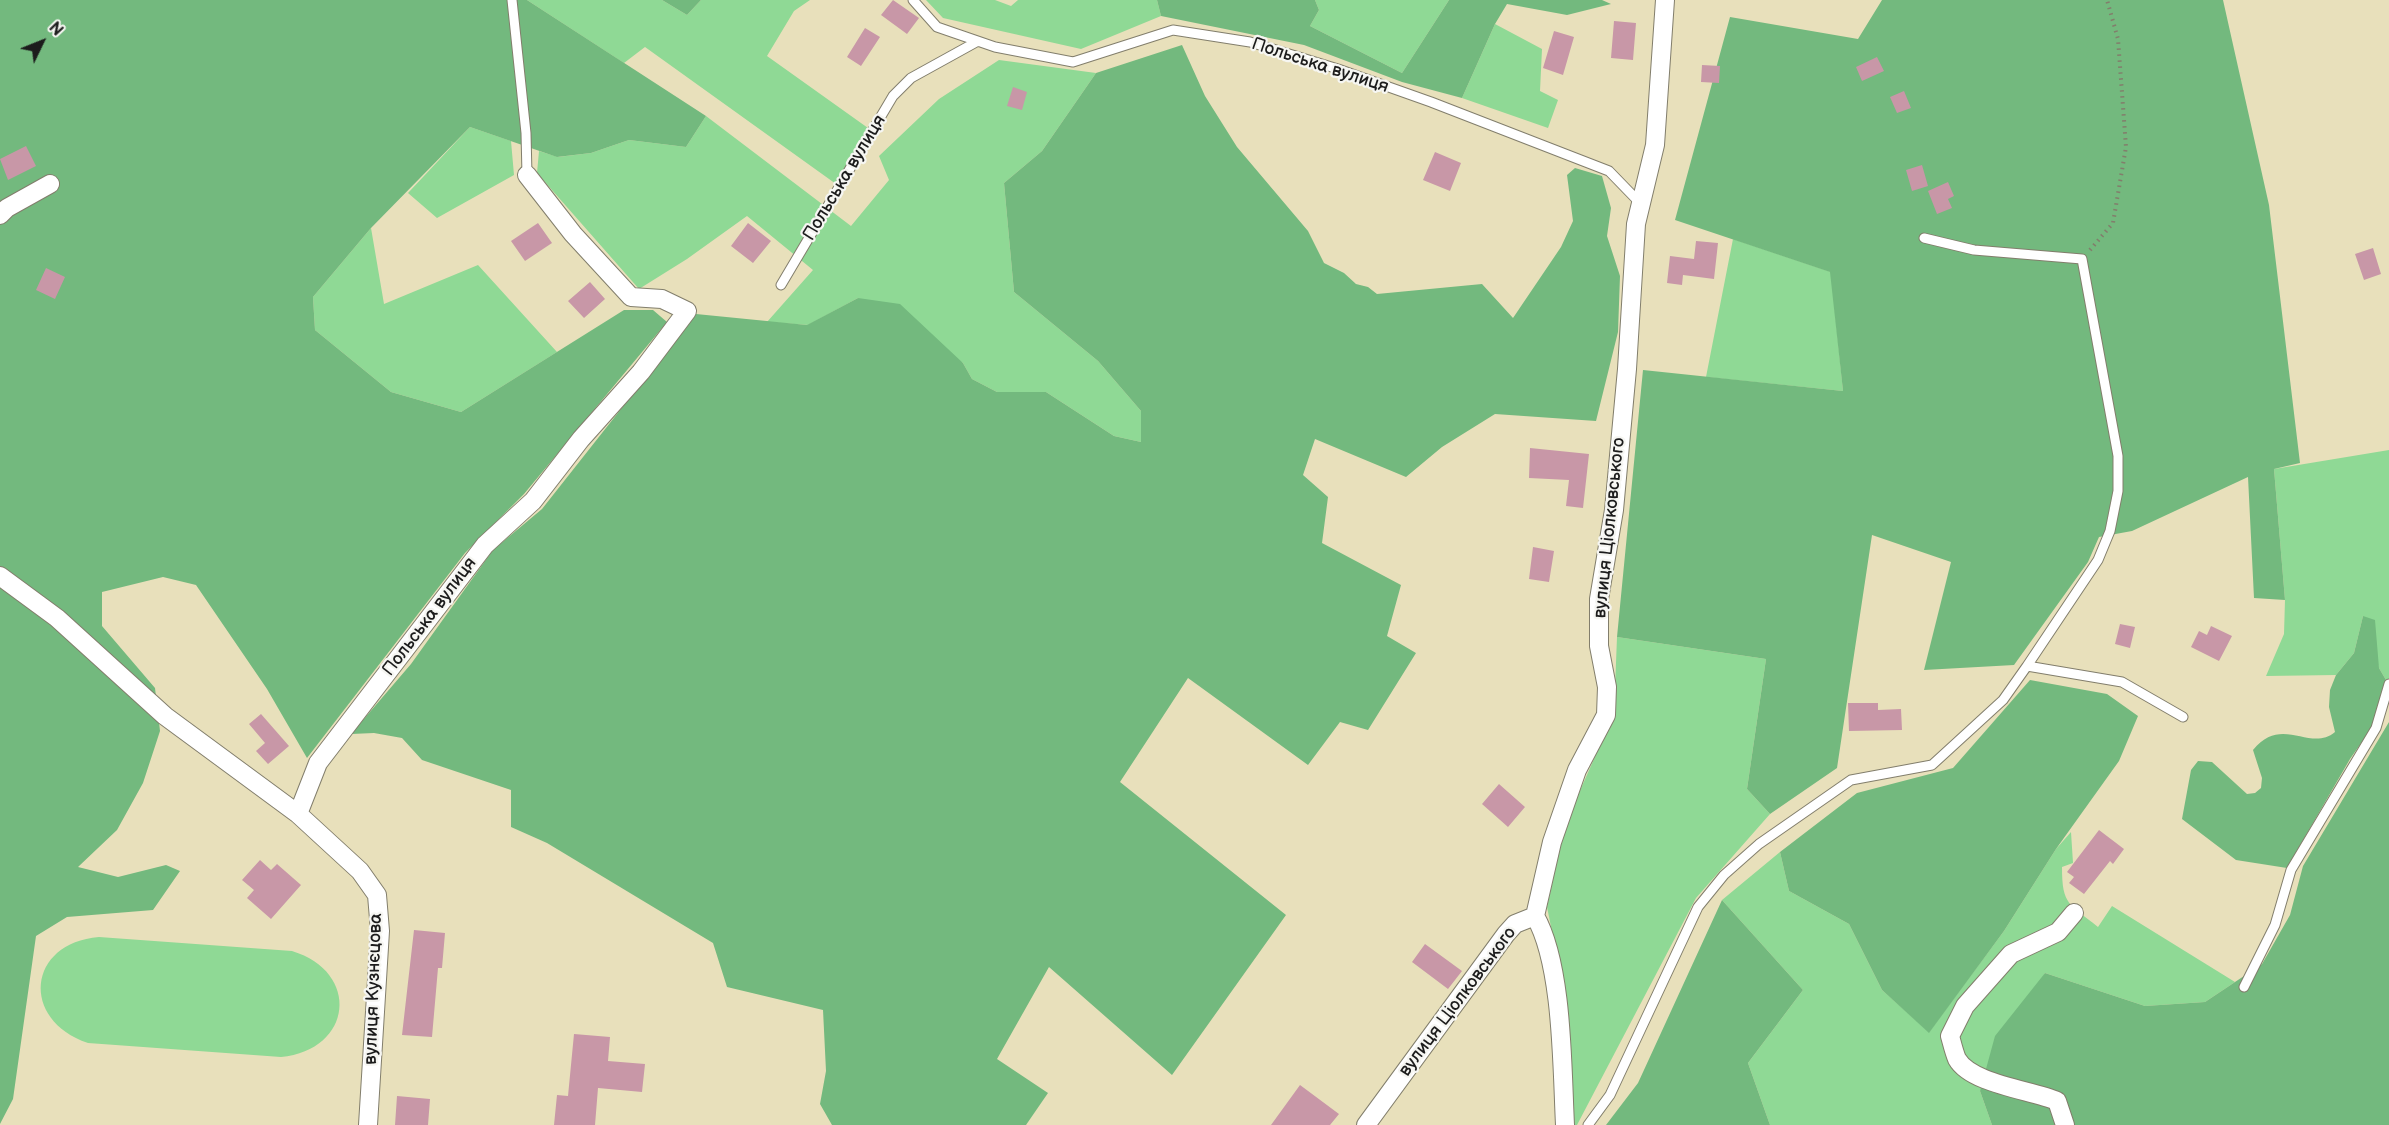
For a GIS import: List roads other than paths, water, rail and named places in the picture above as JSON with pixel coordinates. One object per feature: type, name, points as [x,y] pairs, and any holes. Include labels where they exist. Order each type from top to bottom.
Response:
[{"type":"street","name":"вулиця Ціолковського","points":[[1366,1125],[1506,934],[1515,924],[1535,916],[1552,842],[1566,801],[1577,770],[1606,715],[1607,687],[1599,646],[1599,599],[1614,510],[1627,369],[1636,224],[1655,145],[1665,0]]},
{"type":"street","name":"Польська вулиця","points":[[298,814],[318,763],[484,545],[533,501],[581,439],[641,372],[687,311],[662,299],[631,297],[573,234],[527,175]]},
{"type":"street","points":[[0,215],[7,208],[50,184]]},
{"type":"street","points":[[0,576],[57,618],[165,716],[298,814]]},
{"type":"street","name":"вулиця Кузнєцова","points":[[298,814],[360,871],[377,895],[380,931],[368,1125]]},
{"type":"street","points":[[2065,1125],[2057,1101],[2037,1093],[1984,1080],[1958,1061],[1950,1036],[1965,1006],[2011,954],[2058,932],[2074,913]]},
{"type":"street","points":[[1535,916],[1542,926],[1551,960],[1561,1047],[1565,1125]]},
{"type":"lane","points":[[512,0],[526,133],[527,175]]},
{"type":"lane","name":"Польська вулиця","points":[[913,0],[937,27],[995,47],[1073,62],[1173,30],[1250,42],[1338,69],[1420,98],[1610,171],[1641,204]]},
{"type":"lane","name":"Польська вулиця","points":[[781,285],[893,96],[911,78],[978,41]]},
{"type":"lane","points":[[1588,1125],[1610,1095],[1698,907],[1724,874],[1759,844],[1851,780],[1932,765],[2003,700],[2098,560],[2110,531],[2118,491],[2118,456],[2082,260],[1974,250],[1924,238]]},
{"type":"lane","points":[[2027,666],[2122,682],[2183,717]]},
{"type":"lane","points":[[2244,987],[2275,925],[2291,870],[2376,728],[2389,684]]}]
